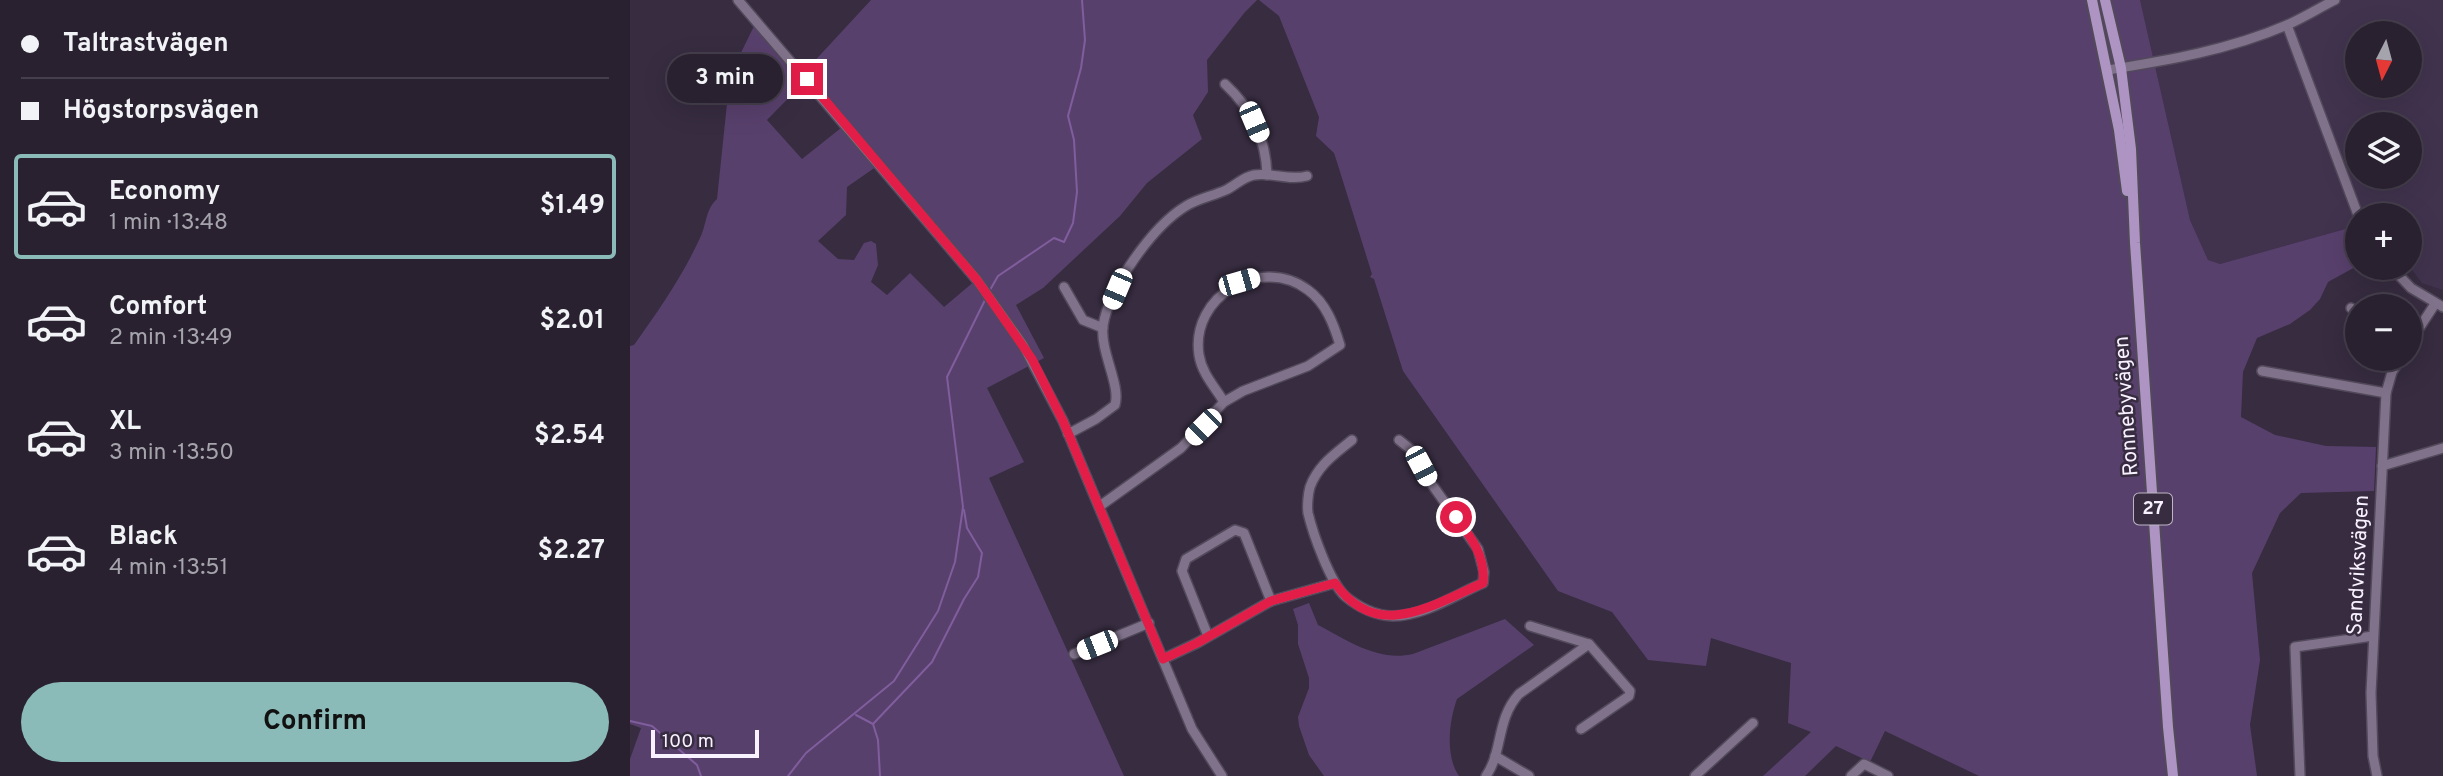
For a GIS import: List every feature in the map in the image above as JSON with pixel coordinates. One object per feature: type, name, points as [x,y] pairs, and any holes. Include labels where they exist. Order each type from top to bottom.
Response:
[{"type":"main road","name":"Ronnebyvägen","points":[[2092,0],[2119,130],[2135,243]]},
{"type":"main road","name":"Ronnebyvägen","points":[[2105,0],[2121,68],[2131,149],[2135,243],[2173,776]]},
{"type":"street","points":[[738,0],[995,303],[1032,359],[1100,506],[1192,729],[1222,776]]},
{"type":"street","points":[[2108,70],[2197,54],[2287,25],[2335,0]]},
{"type":"street","points":[[2287,25],[2354,203]]},
{"type":"street","points":[[1225,84],[1248,108],[1267,156],[1267,175]]},
{"type":"street","points":[[1068,434],[1107,412],[1116,401],[1103,344],[1103,328],[1117,289],[1139,254],[1162,225],[1186,206],[1227,190],[1253,175],[1293,178],[1307,176]]},
{"type":"street","points":[[1100,506],[1181,448],[1224,402],[1243,391],[1308,366],[1340,345],[1333,323],[1322,304],[1310,291],[1294,282],[1276,277],[1258,277],[1239,282],[1212,304],[1199,334],[1199,358],[1209,381],[1224,402]]},
{"type":"street","points":[[2403,280],[2439,306],[2422,327]]},
{"type":"street","points":[[1064,287],[1083,320],[1103,328]]},
{"type":"street","points":[[2262,371],[2386,393]]},
{"type":"street","name":"Sandviksvägen","points":[[2377,776],[2373,756],[2371,693],[2386,393],[2393,371]]},
{"type":"street","points":[[1352,440],[1331,456],[1317,472],[1309,490],[1308,511],[1335,583],[1343,594],[1371,612],[1392,616],[1414,614],[1483,583],[1484,572],[1478,549],[1428,479],[1414,452],[1399,440]]},
{"type":"street","points":[[2382,466],[2443,448]]},
{"type":"street","points":[[1208,636],[1182,571],[1186,559],[1235,530],[1244,533],[1271,601]]},
{"type":"street","points":[[1163,659],[1271,601],[1335,583]]},
{"type":"street","points":[[1074,654],[1149,623]]},
{"type":"street","points":[[1530,626],[1588,644],[1630,691],[1629,696],[1581,729]]},
{"type":"street","points":[[2300,776],[2295,647],[2374,636]]},
{"type":"street","points":[[1486,776],[1491,769],[1499,732],[1511,703],[1519,694],[1588,644]]},
{"type":"street","points":[[1695,776],[1753,723]]},
{"type":"street","points":[[1495,756],[1529,776]]},
{"type":"street","points":[[1851,776],[1864,764],[1888,776]]},
{"type":"shaded area","points":[[871,0],[1257,0],[1207,60],[1208,92],[1193,115],[1202,139],[1147,183],[1120,216],[1043,288],[1016,305],[1044,358],[987,388],[1024,462],[989,478],[1124,776],[630,776],[630,759],[641,728],[630,724],[630,346],[634,345],[678,280],[700,238],[710,208],[717,199],[730,75],[758,18],[791,56],[809,67]],"holes":[[[807,79],[846,124],[802,159],[767,120]],[[880,164],[976,280],[944,307],[910,273],[887,295],[871,282],[878,265],[876,244],[871,241],[864,243],[854,260],[838,259],[818,241],[846,215],[847,187]]]},
{"type":"shaded area","points":[[1259,0],[2140,0],[2190,220],[2208,260],[2220,264],[2345,229],[2345,273],[2328,282],[2320,299],[2310,310],[2290,324],[2257,338],[2243,372],[2241,417],[2275,435],[2326,446],[2376,447],[2374,491],[2301,493],[2280,513],[2252,573],[2260,660],[2250,725],[2257,776],[1979,776],[1885,731],[1870,762],[1836,746],[1805,776],[1763,776],[1811,732],[1788,723],[1791,663],[1711,638],[1706,666],[1648,660],[1612,612],[1558,591],[1403,371],[1374,279],[1370,277],[1372,274],[1334,153],[1316,136],[1319,117],[1279,16]]},
{"type":"shaded area","points":[[2140,0],[2443,0],[2443,290],[2420,280],[2422,280],[2422,203],[2345,203],[2345,229],[2220,264],[2208,260],[2190,220]]},
{"type":"shaded area","points":[[1309,603],[1318,625],[1376,653],[1400,656],[1413,654],[1505,619],[1534,645],[1457,699],[1452,718],[1450,749],[1459,776],[1324,776],[1309,755],[1298,717],[1309,688],[1309,678],[1298,644],[1298,625],[1293,609]]},
{"type":"waterway","points":[[990,290],[998,276],[1054,238],[1064,242],[1073,223],[1077,192],[1074,140],[1068,116],[1081,68],[1085,40],[1082,0]]},
{"type":"waterway","points":[[788,776],[806,753],[894,681],[938,611],[955,562],[963,507],[947,377],[986,298]]},
{"type":"waterway","points":[[873,724],[932,662],[978,577],[982,553],[967,528],[964,510]]},
{"type":"waterway","points":[[856,715],[873,724],[878,740],[880,776]]},
{"type":"waterway","points":[[630,721],[652,726],[697,765],[701,776]]},
{"type":"route","points":[[807,79],[977,280],[1032,359],[1063,421],[1163,659],[1271,601],[1335,583],[1354,603],[1371,612],[1392,616],[1414,614],[1483,583],[1484,572],[1478,549],[1456,517]]}]
